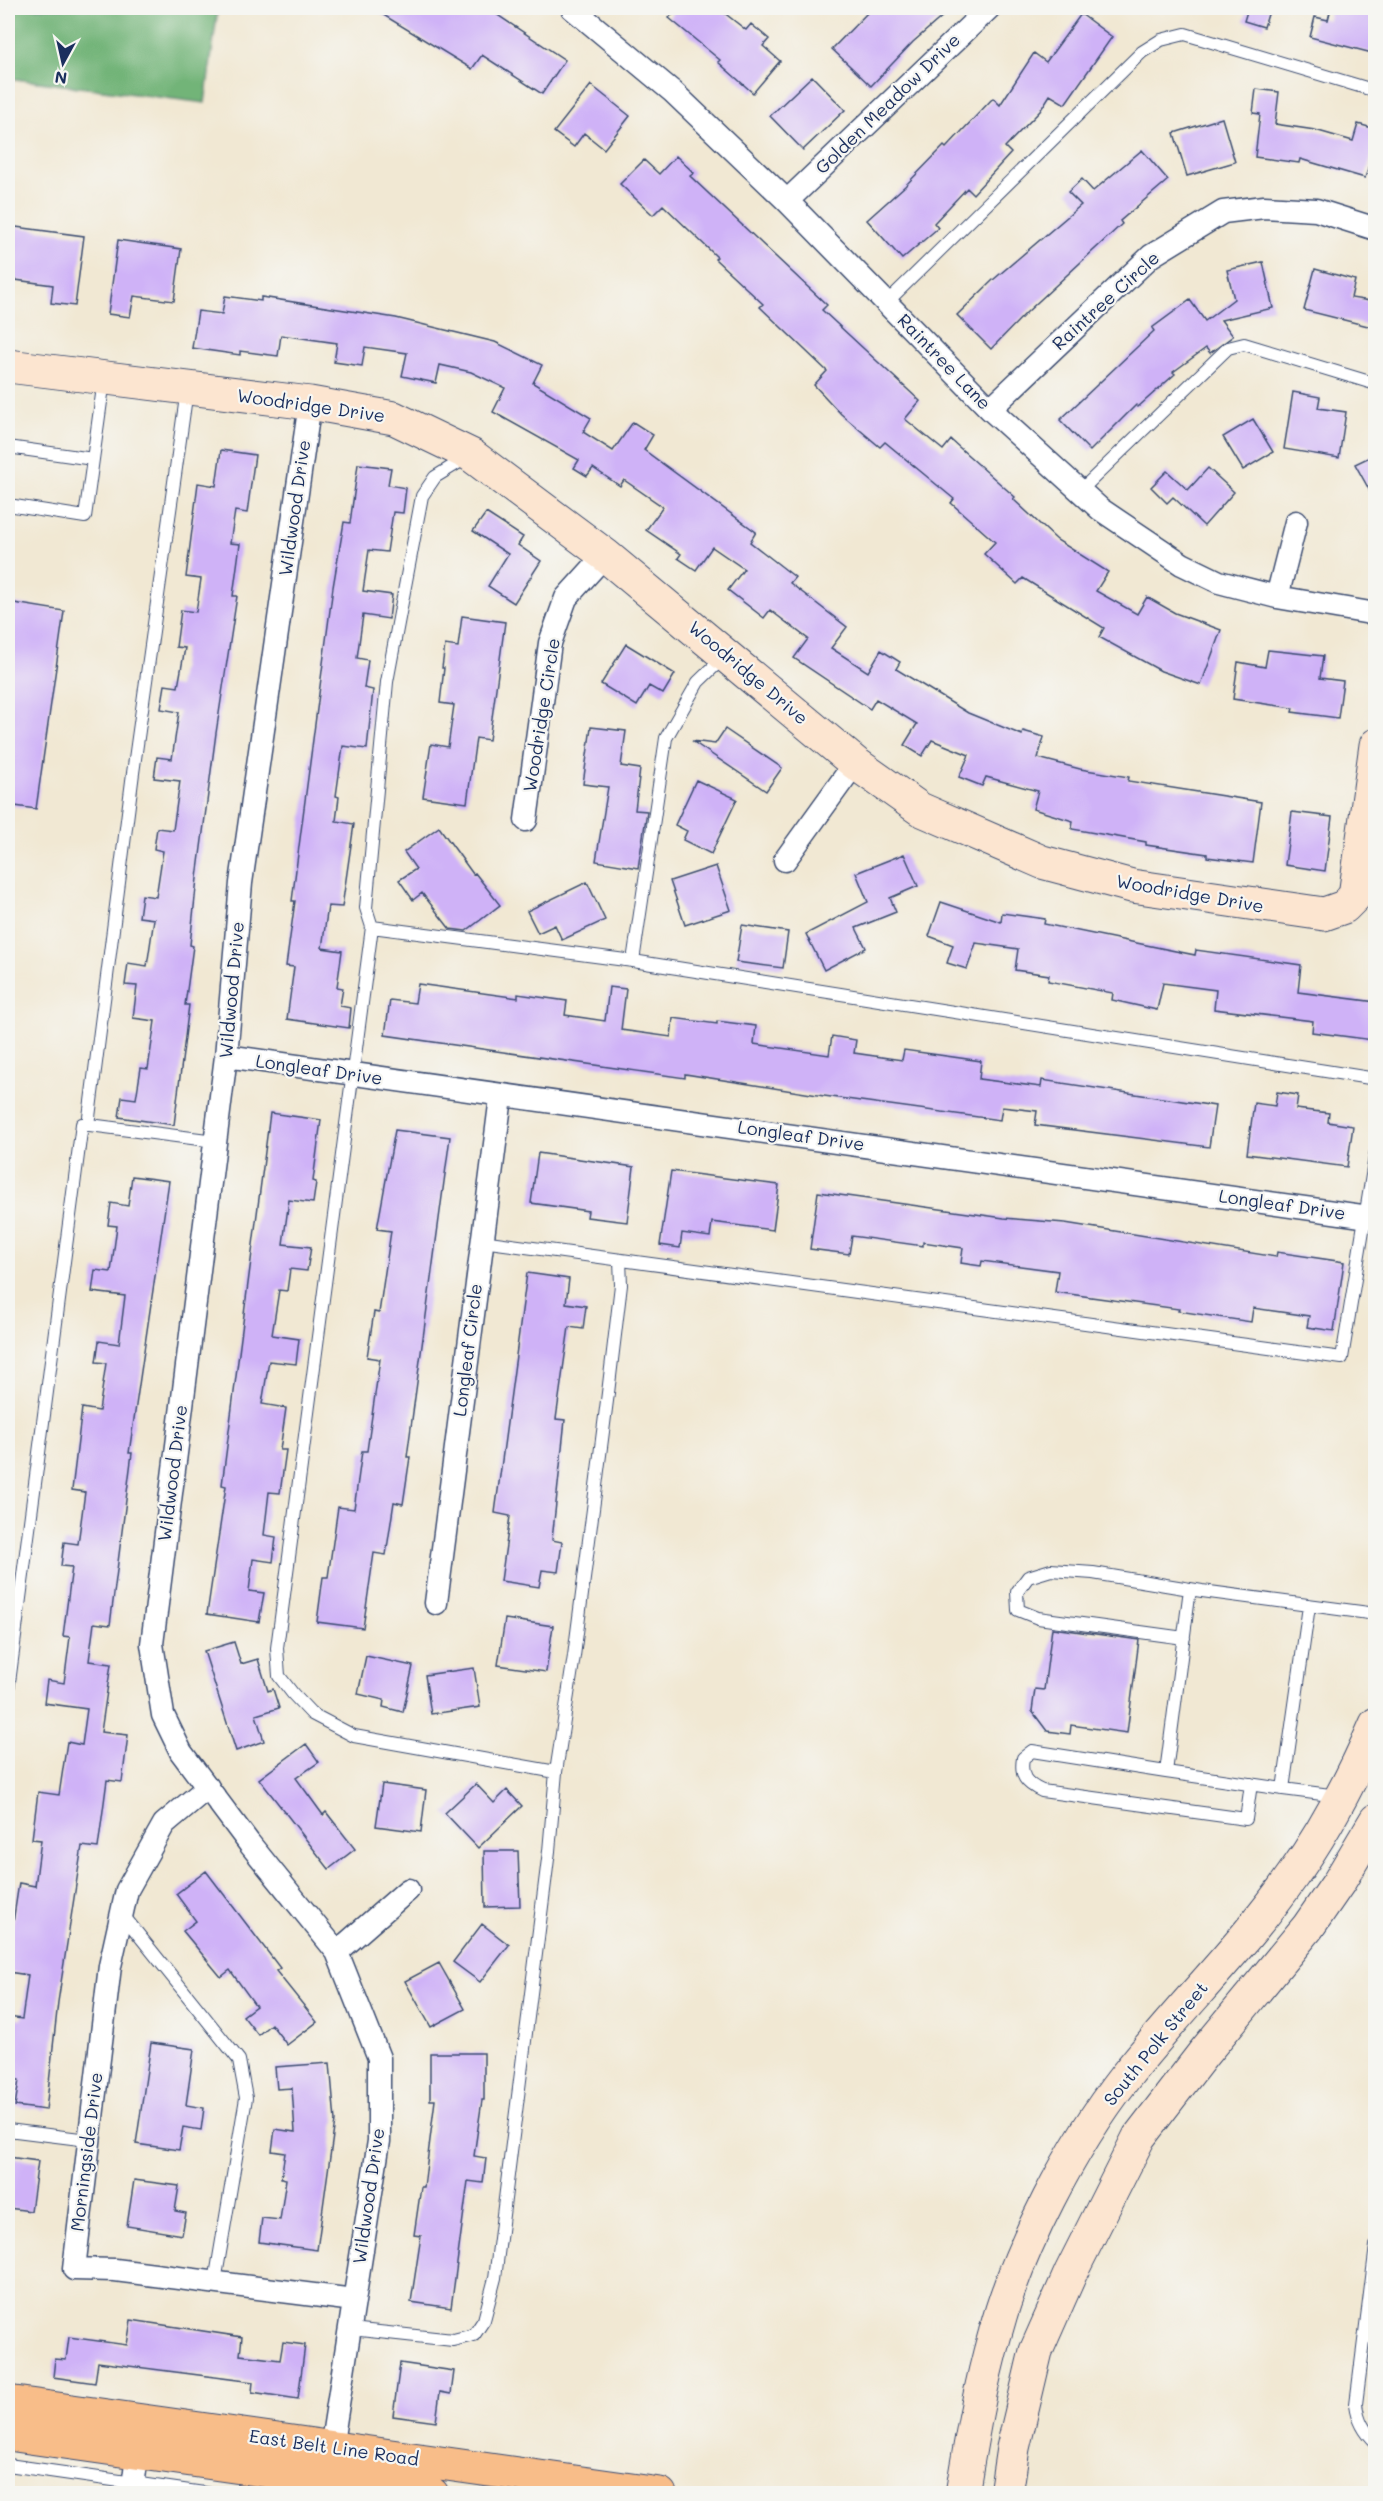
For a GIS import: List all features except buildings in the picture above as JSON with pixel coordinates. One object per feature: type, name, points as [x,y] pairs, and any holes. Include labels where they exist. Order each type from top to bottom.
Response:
[{"type":"main road","name":"East Belt Line Road","points":[[8,2402],[136,2462]]},
{"type":"main road","name":"East Belt Line Road","points":[[8,2434],[136,2462],[329,2463],[660,2493]]},
{"type":"main road","name":"East Belt Line Road","points":[[329,2463],[432,2493]]},
{"type":"street","name":"Raintree Lane","points":[[572,8],[673,92],[787,201],[990,409],[1100,509],[1182,564],[1219,582],[1277,597],[1376,614]]},
{"type":"street","name":"Golden Meadow Drive","points":[[787,201],[989,8]]},
{"type":"street","name":"Raintree Circle","points":[[990,409],[1151,256],[1222,212],[1264,207],[1316,210],[1376,229]]},
{"type":"street","name":"Woodridge Drive","points":[[8,366],[309,403],[394,418],[471,455],[605,555],[855,763],[920,809],[1042,862],[1132,886],[1324,914],[1344,907],[1355,896],[1376,746]]},
{"type":"street","name":"Wildwood Drive","points":[[309,403],[242,883],[226,1056],[152,1644],[163,1715],[181,1752],[249,1844],[337,1952],[379,2058],[379,2141],[329,2463]]},
{"type":"street","points":[[1277,597],[1296,522]]},
{"type":"street","name":"Woodridge Circle","points":[[526,820],[550,643],[566,598],[605,555]]},
{"type":"street","points":[[785,860],[855,763]]},
{"type":"street","name":"Longleaf Drive","points":[[226,1056],[501,1097],[745,1128],[1370,1217]]},
{"type":"street","name":"Longleaf Circle","points":[[436,1603],[501,1097]]},
{"type":"street","name":"South Polk Street","points":[[962,2493],[974,2423],[995,2332],[1033,2230],[1072,2157],[1125,2078],[1263,1915],[1294,1874],[1342,1797],[1376,1724]]},
{"type":"street","name":"Morningside Drive","points":[[208,1786],[164,1824],[127,1890],[110,1966],[74,2269],[215,2282],[354,2300]]},
{"type":"street","points":[[1006,2493],[1012,2448],[1035,2351],[1071,2272],[1139,2137],[1203,2054],[1308,1927],[1339,1882],[1376,1820]]},
{"type":"street","points":[[337,1952],[408,1890]]},
{"type":"lane","points":[[791,8],[811,8]]},
{"type":"lane","points":[[887,302],[1142,52],[1161,40],[1185,34],[1376,91]]},
{"type":"lane","points":[[1080,491],[1228,348],[1244,344],[1376,384]]},
{"type":"lane","points":[[8,505],[85,517],[104,379]]},
{"type":"lane","points":[[88,1125],[187,389]]},
{"type":"lane","points":[[8,447],[93,459]]},
{"type":"lane","points":[[471,455],[435,477],[422,496],[387,682],[366,908],[372,927],[277,1648],[279,1676],[312,1714],[354,1736],[556,1772]]},
{"type":"lane","points":[[633,961],[666,738],[698,682],[726,655]]},
{"type":"lane","points":[[372,927],[633,961],[1376,1079]]},
{"type":"lane","points":[[8,1690],[82,1124],[215,1141]]},
{"type":"lane","points":[[482,1241],[1342,1358],[1370,1217],[1376,1151]]},
{"type":"lane","points":[[351,2329],[453,2340],[474,2335],[484,2320],[495,2278],[549,1851],[556,1772],[574,1656],[608,1393],[621,1285],[620,1260]]},
{"type":"lane","points":[[1184,1638],[1038,1618],[1018,1610],[1017,1592],[1028,1577],[1051,1570],[1093,1573],[1190,1589],[1376,1614]]},
{"type":"lane","points":[[1166,1772],[1190,1589]]},
{"type":"lane","points":[[1283,1789],[1309,1606]]},
{"type":"lane","points":[[1251,1784],[1246,1819],[1042,1791],[1029,1785],[1021,1770],[1023,1758],[1032,1751],[1342,1797]]},
{"type":"lane","points":[[122,1914],[239,2060],[246,2098],[215,2282]]},
{"type":"lane","points":[[8,2130],[88,2140]]},
{"type":"lane","points":[[1376,2246],[1356,2404],[1358,2417],[1366,2434],[1376,2442]]},
{"type":"lane","points":[[8,2465],[136,2462],[212,2493]]},
{"type":"green space","points":[[8,8],[218,8],[205,103],[8,78]]}]
